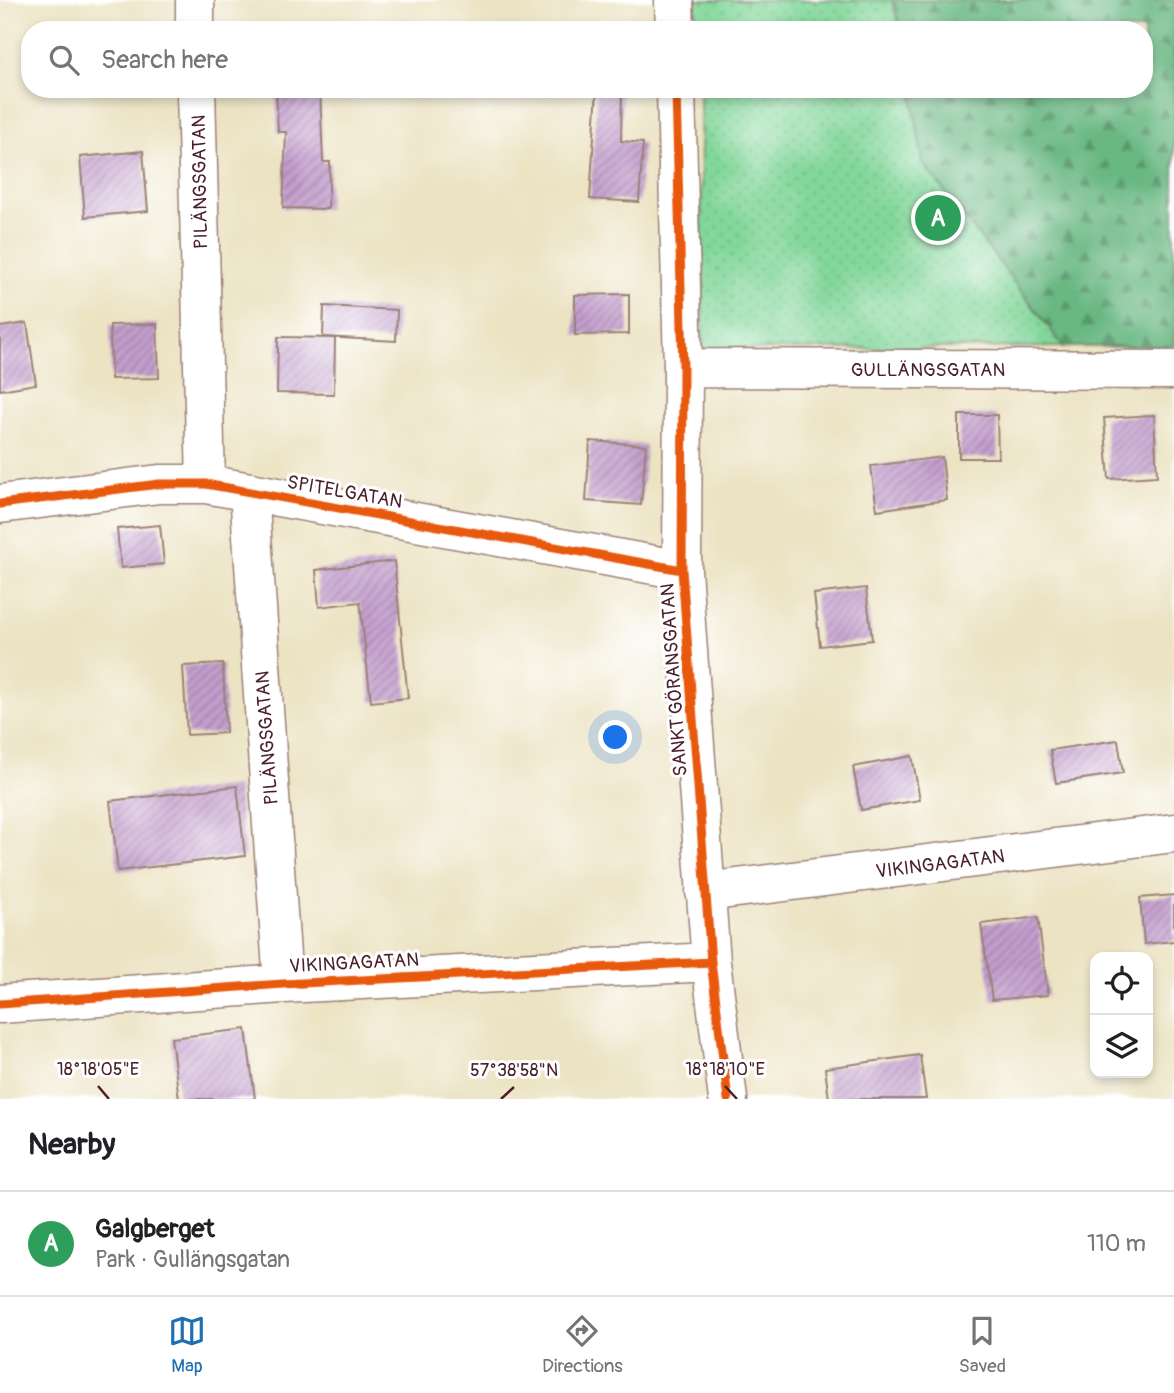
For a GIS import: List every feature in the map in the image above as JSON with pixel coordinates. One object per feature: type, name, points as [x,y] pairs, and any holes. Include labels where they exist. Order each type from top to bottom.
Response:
[{"type":"street","points":[[195,0],[195,21]]},
{"type":"street","points":[[674,0],[674,21]]},
{"type":"street","name":"PILÄNGSGATAN","points":[[196,98],[206,484]]},
{"type":"street","name":"SANKT GÖRANSGATAN","points":[[676,98],[683,368],[682,570],[711,962],[728,1099]]},
{"type":"street","name":"GULLÄNGSGATAN","points":[[683,368],[1174,370]]},
{"type":"street","name":"SPITELGATAN","points":[[0,504],[159,484],[206,484],[352,508],[682,570]]},
{"type":"street","name":"PILÄNGSGATAN","points":[[249,492],[284,984]]},
{"type":"street","name":"VIKINGAGATAN","points":[[705,892],[1174,833]]},
{"type":"street","name":"VIKINGAGATAN","points":[[0,1004],[284,984],[711,962]]},
{"type":"green space","points":[[695,0],[1174,0],[1174,346],[703,350],[700,98],[1153,98],[1153,21],[696,21]]},
{"type":"green space","points":[[892,0],[1174,0],[1174,346],[1064,347],[923,163],[912,98],[1153,98],[1153,21],[898,21]]},
{"type":"building","points":[[276,98],[320,98],[323,162],[330,162],[328,209],[283,208],[286,132],[278,132]]},
{"type":"building","points":[[596,98],[622,98],[621,141],[643,143],[639,202],[590,199]]},
{"type":"building","points":[[143,151],[148,211],[85,217],[80,157]]},
{"type":"building","points":[[629,294],[629,334],[575,335],[575,295]]},
{"type":"building","points":[[324,306],[397,310],[396,341],[323,337]]},
{"type":"building","points":[[27,323],[36,384],[0,390],[0,327]]},
{"type":"building","points":[[157,324],[159,378],[111,379],[110,325]]},
{"type":"building","points":[[278,337],[335,338],[334,394],[277,393]]},
{"type":"building","points":[[959,415],[997,415],[998,458],[959,458]]},
{"type":"building","points":[[1154,415],[1157,476],[1109,479],[1104,418]]},
{"type":"building","points":[[590,441],[646,445],[641,505],[586,501]]},
{"type":"building","points":[[942,457],[947,500],[877,510],[871,466]]},
{"type":"building","points":[[160,525],[164,564],[121,568],[117,529]]},
{"type":"building","points":[[394,561],[408,698],[371,702],[360,602],[319,607],[316,570]]},
{"type":"building","points":[[866,588],[872,640],[820,646],[814,594]]},
{"type":"building","points":[[223,664],[226,733],[187,735],[183,666]]},
{"type":"building","points":[[1118,740],[1123,773],[1056,783],[1050,750]]},
{"type":"building","points":[[912,756],[920,800],[861,810],[853,767]]},
{"type":"building","points":[[237,786],[245,856],[118,871],[110,801]]},
{"type":"building","points":[[1174,895],[1174,941],[1144,944],[1140,898]]},
{"type":"building","points":[[1038,917],[1048,995],[992,1000],[981,924]]},
{"type":"building","points":[[246,1029],[255,1099],[179,1099],[171,1038]]},
{"type":"building","points":[[920,1055],[926,1099],[829,1099],[825,1068]]},
{"type":"cycle path","points":[[676,98],[683,368],[682,570],[711,962],[728,1099]]},
{"type":"cycle path","points":[[0,504],[159,484],[206,484],[682,570]]},
{"type":"cycle path","points":[[0,1004],[283,984],[711,962]]},
{"type":"place","name":"Galgberget","points":[[938,218]]}]
